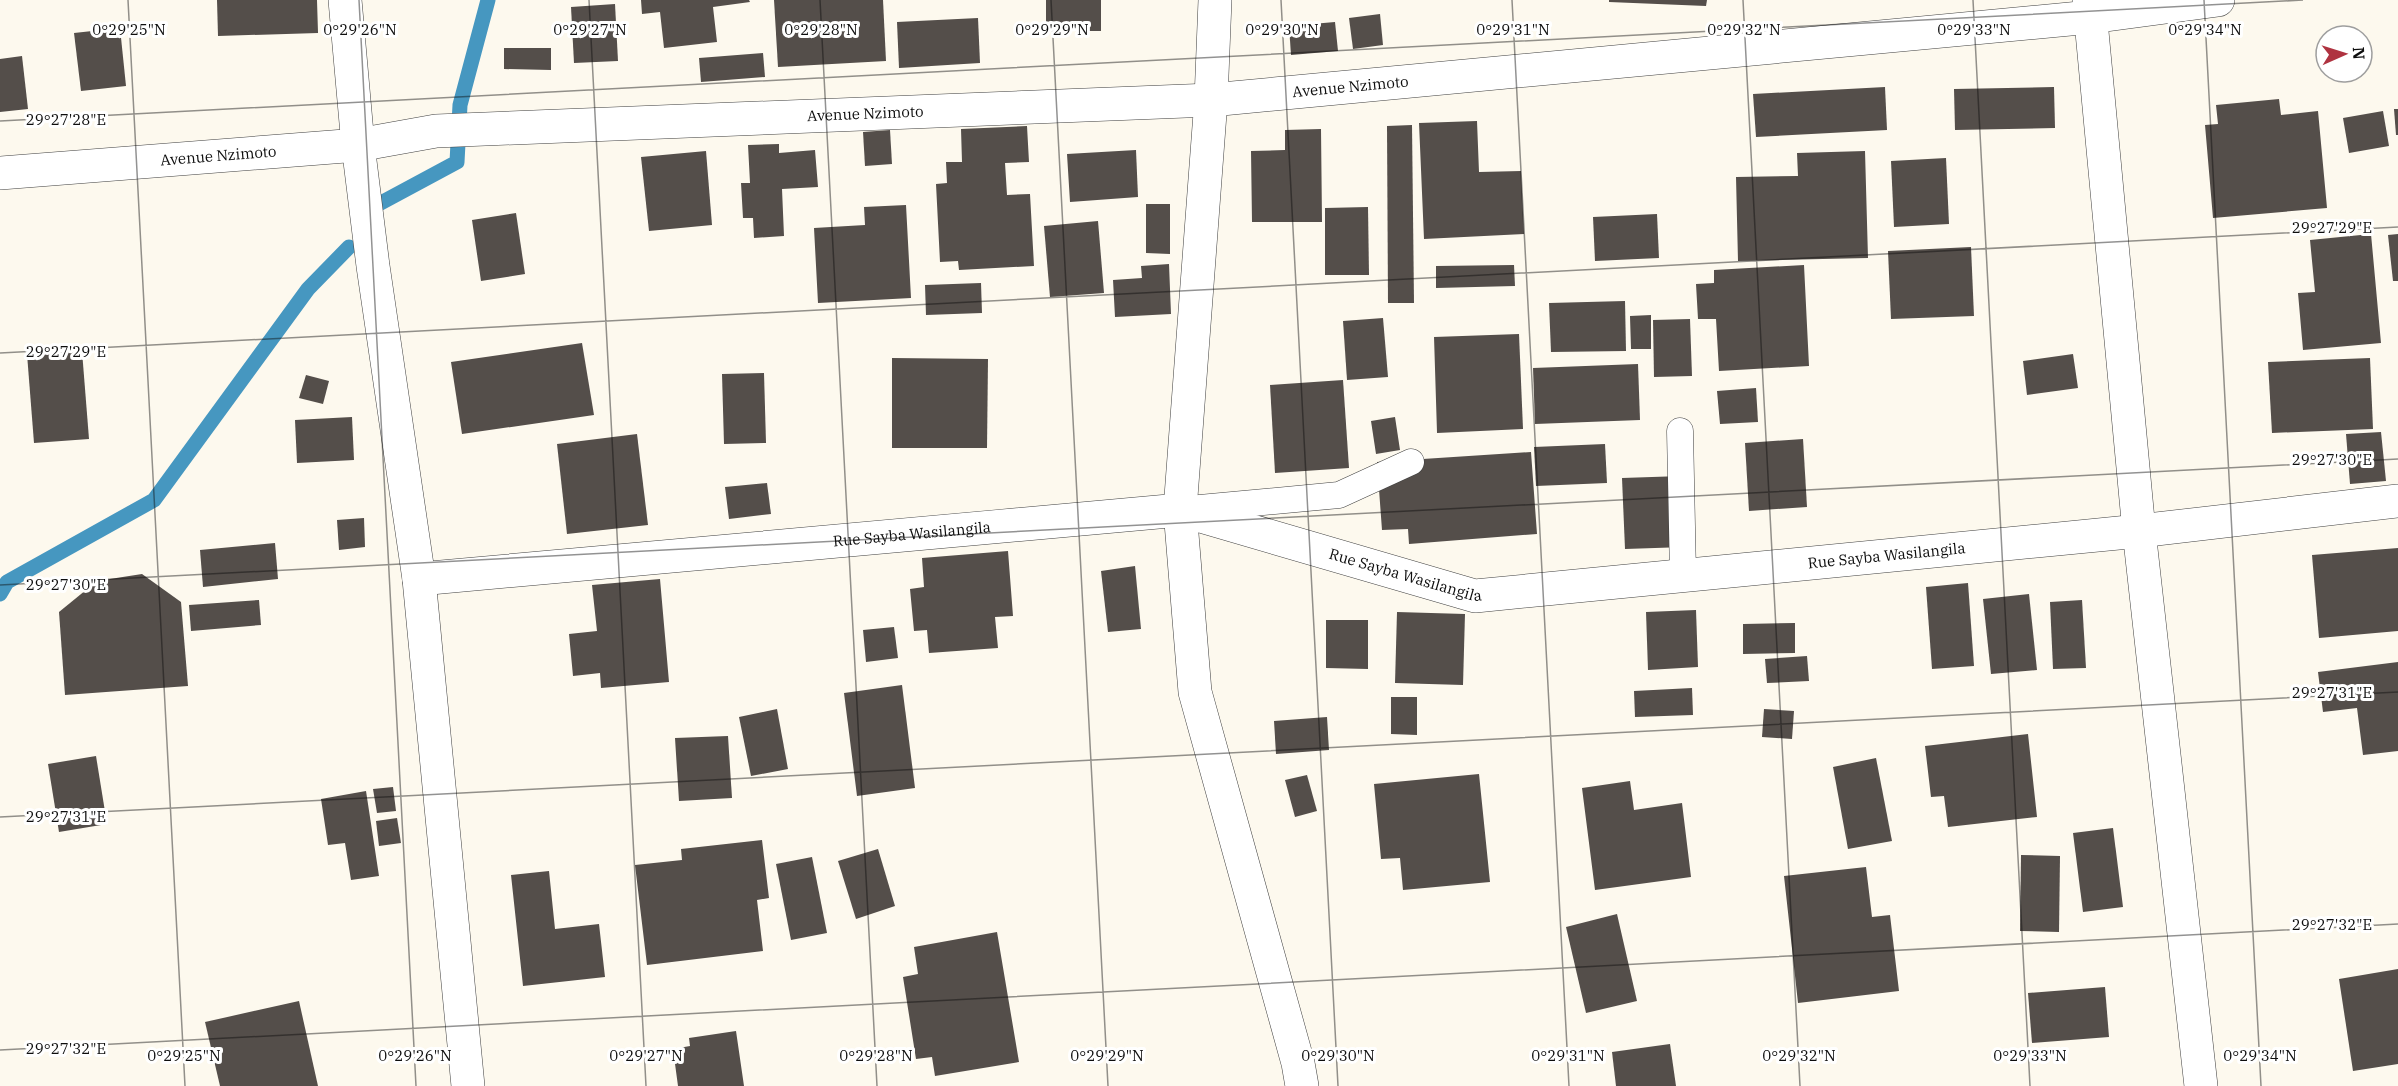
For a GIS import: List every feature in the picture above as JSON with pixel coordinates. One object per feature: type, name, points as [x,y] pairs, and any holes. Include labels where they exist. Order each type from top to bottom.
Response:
[{"type":"street","points":[[345,0],[358,145],[419,579],[468,1086]]},
{"type":"street","points":[[1215,0],[1211,100],[1180,510],[1195,692],[1298,1064],[1302,1086]]},
{"type":"street","name":"Avenue Nzimoto","points":[[0,173],[358,145],[436,131],[1211,100],[2090,9],[2218,0]]},
{"type":"street","points":[[2090,9],[2139,531],[2201,1086]]},
{"type":"street","name":"Rue Sayba Wasilangila","points":[[419,579],[1180,510],[1475,596],[2139,531],[2398,501]]},
{"type":"lane","points":[[1680,431],[1683,575]]},
{"type":"lane","points":[[1180,510],[1339,495],[1411,462]]},
{"type":"building","points":[[217,0],[317,0],[318,33],[218,36]]},
{"type":"building","points":[[641,0],[749,0],[750,2],[713,7],[717,42],[664,48],[660,12],[642,14]]},
{"type":"building","points":[[774,0],[883,0],[886,61],[778,67]]},
{"type":"building","points":[[1046,0],[1101,0],[1101,31],[1046,31]]},
{"type":"building","points":[[1609,0],[1707,0],[1706,6],[1609,2]]},
{"type":"building","points":[[615,4],[618,61],[574,63],[571,7]]},
{"type":"building","points":[[1380,14],[1383,45],[1353,49],[1349,18]]},
{"type":"building","points":[[978,18],[980,63],[899,68],[897,22]]},
{"type":"building","points":[[1335,22],[1338,51],[1291,55],[1289,26]]},
{"type":"building","points":[[120,28],[126,86],[81,91],[74,33]]},
{"type":"building","points":[[504,48],[551,48],[551,70],[504,69]]},
{"type":"building","points":[[763,53],[765,77],[701,82],[699,58]]},
{"type":"building","points":[[22,56],[28,109],[0,112],[0,59]]},
{"type":"building","points":[[1885,87],[1887,130],[1756,137],[1753,94]]},
{"type":"building","points":[[2054,87],[2055,128],[1955,130],[1954,89]]},
{"type":"building","points":[[2279,99],[2281,115],[2318,111],[2327,208],[2213,218],[2205,125],[2218,124],[2216,105]]},
{"type":"building","points":[[2394,109],[2398,109],[2398,135],[2396,135]]},
{"type":"building","points":[[2383,111],[2389,146],[2349,153],[2343,118]]},
{"type":"building","points":[[1477,121],[1479,172],[1521,171],[1524,234],[1424,239],[1419,123]]},
{"type":"building","points":[[1412,125],[1414,303],[1388,303],[1387,126]]},
{"type":"building","points":[[1027,126],[1029,162],[1005,163],[1007,195],[1030,194],[1034,266],[959,270],[958,261],[940,262],[936,184],[947,183],[946,162],[962,162],[961,129]]},
{"type":"building","points":[[1321,129],[1322,222],[1252,222],[1251,151],[1285,150],[1285,130]]},
{"type":"building","points":[[890,130],[892,164],[865,166],[863,132]]},
{"type":"building","points":[[779,144],[779,153],[815,150],[818,187],[782,189],[784,236],[754,238],[753,218],[743,218],[741,183],[750,183],[748,145]]},
{"type":"building","points":[[1136,150],[1138,197],[1070,202],[1067,154]]},
{"type":"building","points":[[706,151],[712,225],[649,231],[641,157]]},
{"type":"building","points":[[1865,151],[1868,258],[1738,261],[1736,177],[1798,176],[1797,153]]},
{"type":"building","points":[[1946,158],[1949,224],[1894,227],[1891,161]]},
{"type":"building","points":[[1146,204],[1170,204],[1170,254],[1146,253]]},
{"type":"building","points":[[906,205],[911,298],[818,303],[814,228],[865,225],[864,207]]},
{"type":"building","points":[[1368,207],[1369,275],[1325,275],[1325,208]]},
{"type":"building","points":[[516,213],[525,274],[481,281],[472,220]]},
{"type":"building","points":[[1657,214],[1659,258],[1595,261],[1593,217]]},
{"type":"building","points":[[1098,221],[1104,293],[1050,297],[1044,226]]},
{"type":"building","points":[[2371,234],[2381,343],[2303,350],[2298,293],[2315,292],[2310,240]]},
{"type":"building","points":[[2398,234],[2398,281],[2393,281],[2388,235]]},
{"type":"building","points":[[1971,247],[1974,316],[1891,319],[1888,251]]},
{"type":"building","points":[[1169,264],[1171,314],[1115,317],[1113,280],[1142,278],[1141,266]]},
{"type":"building","points":[[1514,265],[1515,286],[1436,288],[1436,266]]},
{"type":"building","points":[[1804,265],[1809,366],[1719,371],[1716,319],[1698,319],[1696,284],[1714,283],[1714,270]]},
{"type":"building","points":[[981,283],[982,313],[926,315],[925,285]]},
{"type":"building","points":[[1625,301],[1626,351],[1551,352],[1549,303]]},
{"type":"building","points":[[1651,315],[1651,349],[1631,349],[1630,316]]},
{"type":"building","points":[[1383,318],[1388,377],[1347,380],[1343,321]]},
{"type":"building","points":[[1690,319],[1692,376],[1654,377],[1653,320]]},
{"type":"building","points":[[1519,334],[1523,429],[1437,433],[1434,337]]},
{"type":"building","points":[[582,343],[594,415],[462,434],[451,362]]},
{"type":"building","points":[[82,351],[89,439],[34,443],[27,354]]},
{"type":"building","points":[[2073,354],[2078,388],[2027,395],[2023,361]]},
{"type":"building","points":[[892,358],[988,359],[987,448],[892,448]]},
{"type":"building","points":[[2370,358],[2373,429],[2272,433],[2268,362]]},
{"type":"building","points":[[1638,364],[1640,420],[1535,424],[1533,368]]},
{"type":"building","points":[[764,373],[766,443],[724,444],[722,374]]},
{"type":"building","points":[[306,375],[329,381],[323,404],[299,398]]},
{"type":"building","points":[[1343,380],[1349,468],[1275,473],[1270,385]]},
{"type":"building","points":[[1756,388],[1758,422],[1720,424],[1717,391]]},
{"type":"building","points":[[352,417],[354,460],[297,463],[295,420]]},
{"type":"building","points":[[1395,417],[1400,450],[1376,454],[1371,421]]},
{"type":"building","points":[[2381,432],[2386,481],[2350,484],[2346,434]]},
{"type":"building","points":[[637,434],[648,525],[567,534],[557,444]]},
{"type":"building","points":[[1803,439],[1807,507],[1749,511],[1745,443]]},
{"type":"building","points":[[1605,444],[1607,483],[1536,486],[1534,447]]},
{"type":"building","points":[[1531,452],[1537,534],[1409,544],[1408,529],[1382,530],[1377,462]]},
{"type":"building","points":[[1682,476],[1685,547],[1625,549],[1622,478]]},
{"type":"building","points":[[767,483],[771,514],[729,519],[725,487]]},
{"type":"building","points":[[364,518],[365,547],[339,550],[337,520]]},
{"type":"building","points":[[275,543],[278,579],[203,587],[200,550]]},
{"type":"building","points":[[2398,548],[2398,631],[2319,638],[2312,555]]},
{"type":"building","points":[[1008,551],[1013,616],[995,617],[998,648],[929,653],[927,630],[914,631],[910,589],[924,587],[922,558]]},
{"type":"building","points":[[1135,566],[1141,629],[1108,632],[1101,571]]},
{"type":"building","points":[[142,574],[181,602],[188,686],[65,695],[59,612],[97,581]]},
{"type":"building","points":[[660,579],[669,682],[601,688],[600,673],[573,676],[569,634],[597,631],[592,585]]},
{"type":"building","points":[[1968,583],[1974,666],[1932,669],[1926,587]]},
{"type":"building","points":[[2029,594],[2037,670],[1991,674],[1983,599]]},
{"type":"building","points":[[259,600],[261,625],[191,631],[189,605]]},
{"type":"building","points":[[2082,600],[2086,668],[2053,669],[2050,602]]},
{"type":"building","points":[[1696,610],[1698,667],[1648,670],[1646,612]]},
{"type":"building","points":[[1397,612],[1465,614],[1463,685],[1395,683]]},
{"type":"building","points":[[1326,620],[1368,620],[1368,669],[1326,668]]},
{"type":"building","points":[[1795,623],[1795,653],[1743,654],[1743,624]]},
{"type":"building","points":[[894,627],[898,658],[866,662],[863,630]]},
{"type":"building","points":[[1807,656],[1809,681],[1767,683],[1765,659]]},
{"type":"building","points":[[2398,662],[2398,751],[2363,755],[2357,708],[2323,712],[2318,672]]},
{"type":"building","points":[[902,685],[915,788],[857,796],[844,693]]},
{"type":"building","points":[[1692,688],[1693,715],[1635,717],[1634,691]]},
{"type":"building","points":[[1391,697],[1417,697],[1417,735],[1391,734]]},
{"type":"building","points":[[777,709],[788,769],[751,776],[739,717]]},
{"type":"building","points":[[1764,709],[1794,711],[1792,739],[1762,737]]},
{"type":"building","points":[[1327,717],[1329,750],[1276,754],[1274,721]]},
{"type":"building","points":[[2028,734],[2037,817],[1948,827],[1944,796],[1931,797],[1925,746]]},
{"type":"building","points":[[728,736],[732,798],[679,801],[675,738]]},
{"type":"building","points":[[96,756],[107,824],[59,832],[48,764]]},
{"type":"building","points":[[1876,758],[1892,841],[1848,849],[1833,767]]},
{"type":"building","points":[[1479,774],[1490,882],[1403,890],[1400,858],[1381,859],[1374,784]]},
{"type":"building","points":[[1307,775],[1317,811],[1295,817],[1285,780]]},
{"type":"building","points":[[1630,781],[1634,810],[1682,803],[1691,877],[1595,890],[1582,788]]},
{"type":"building","points":[[393,787],[396,811],[377,813],[373,789]]},
{"type":"building","points":[[366,791],[379,876],[351,880],[345,843],[328,845],[321,799]]},
{"type":"building","points":[[397,818],[401,843],[379,846],[376,821]]},
{"type":"building","points":[[2113,828],[2123,907],[2083,912],[2073,833]]},
{"type":"building","points":[[762,840],[769,898],[757,900],[763,951],[647,965],[635,865],[682,860],[681,849]]},
{"type":"building","points":[[878,849],[895,906],[856,919],[838,861]]},
{"type":"building","points":[[2021,855],[2060,856],[2059,932],[2020,931]]},
{"type":"building","points":[[812,857],[827,933],[791,940],[776,864]]},
{"type":"building","points":[[1866,867],[1872,917],[1890,915],[1899,991],[1798,1003],[1784,876]]},
{"type":"building","points":[[549,871],[555,929],[599,924],[605,977],[523,986],[511,875]]},
{"type":"building","points":[[1617,914],[1637,1001],[1586,1013],[1566,927]]},
{"type":"building","points":[[997,932],[1019,1062],[935,1076],[932,1057],[916,1059],[903,977],[918,974],[914,947]]},
{"type":"building","points":[[2398,969],[2398,1064],[2353,1071],[2339,979]]},
{"type":"building","points":[[2105,987],[2109,1037],[2032,1043],[2028,993]]},
{"type":"building","points":[[299,1001],[318,1086],[220,1086],[205,1022]]},
{"type":"building","points":[[736,1031],[744,1086],[678,1086],[673,1049],[690,1046],[689,1038]]},
{"type":"building","points":[[1670,1044],[1676,1086],[1616,1086],[1612,1052]]},
{"type":"waterway","points":[[377,205],[457,162],[460,105],[488,0]]},
{"type":"waterway","points":[[0,594],[7,582],[154,500],[308,289],[349,247]]}]
